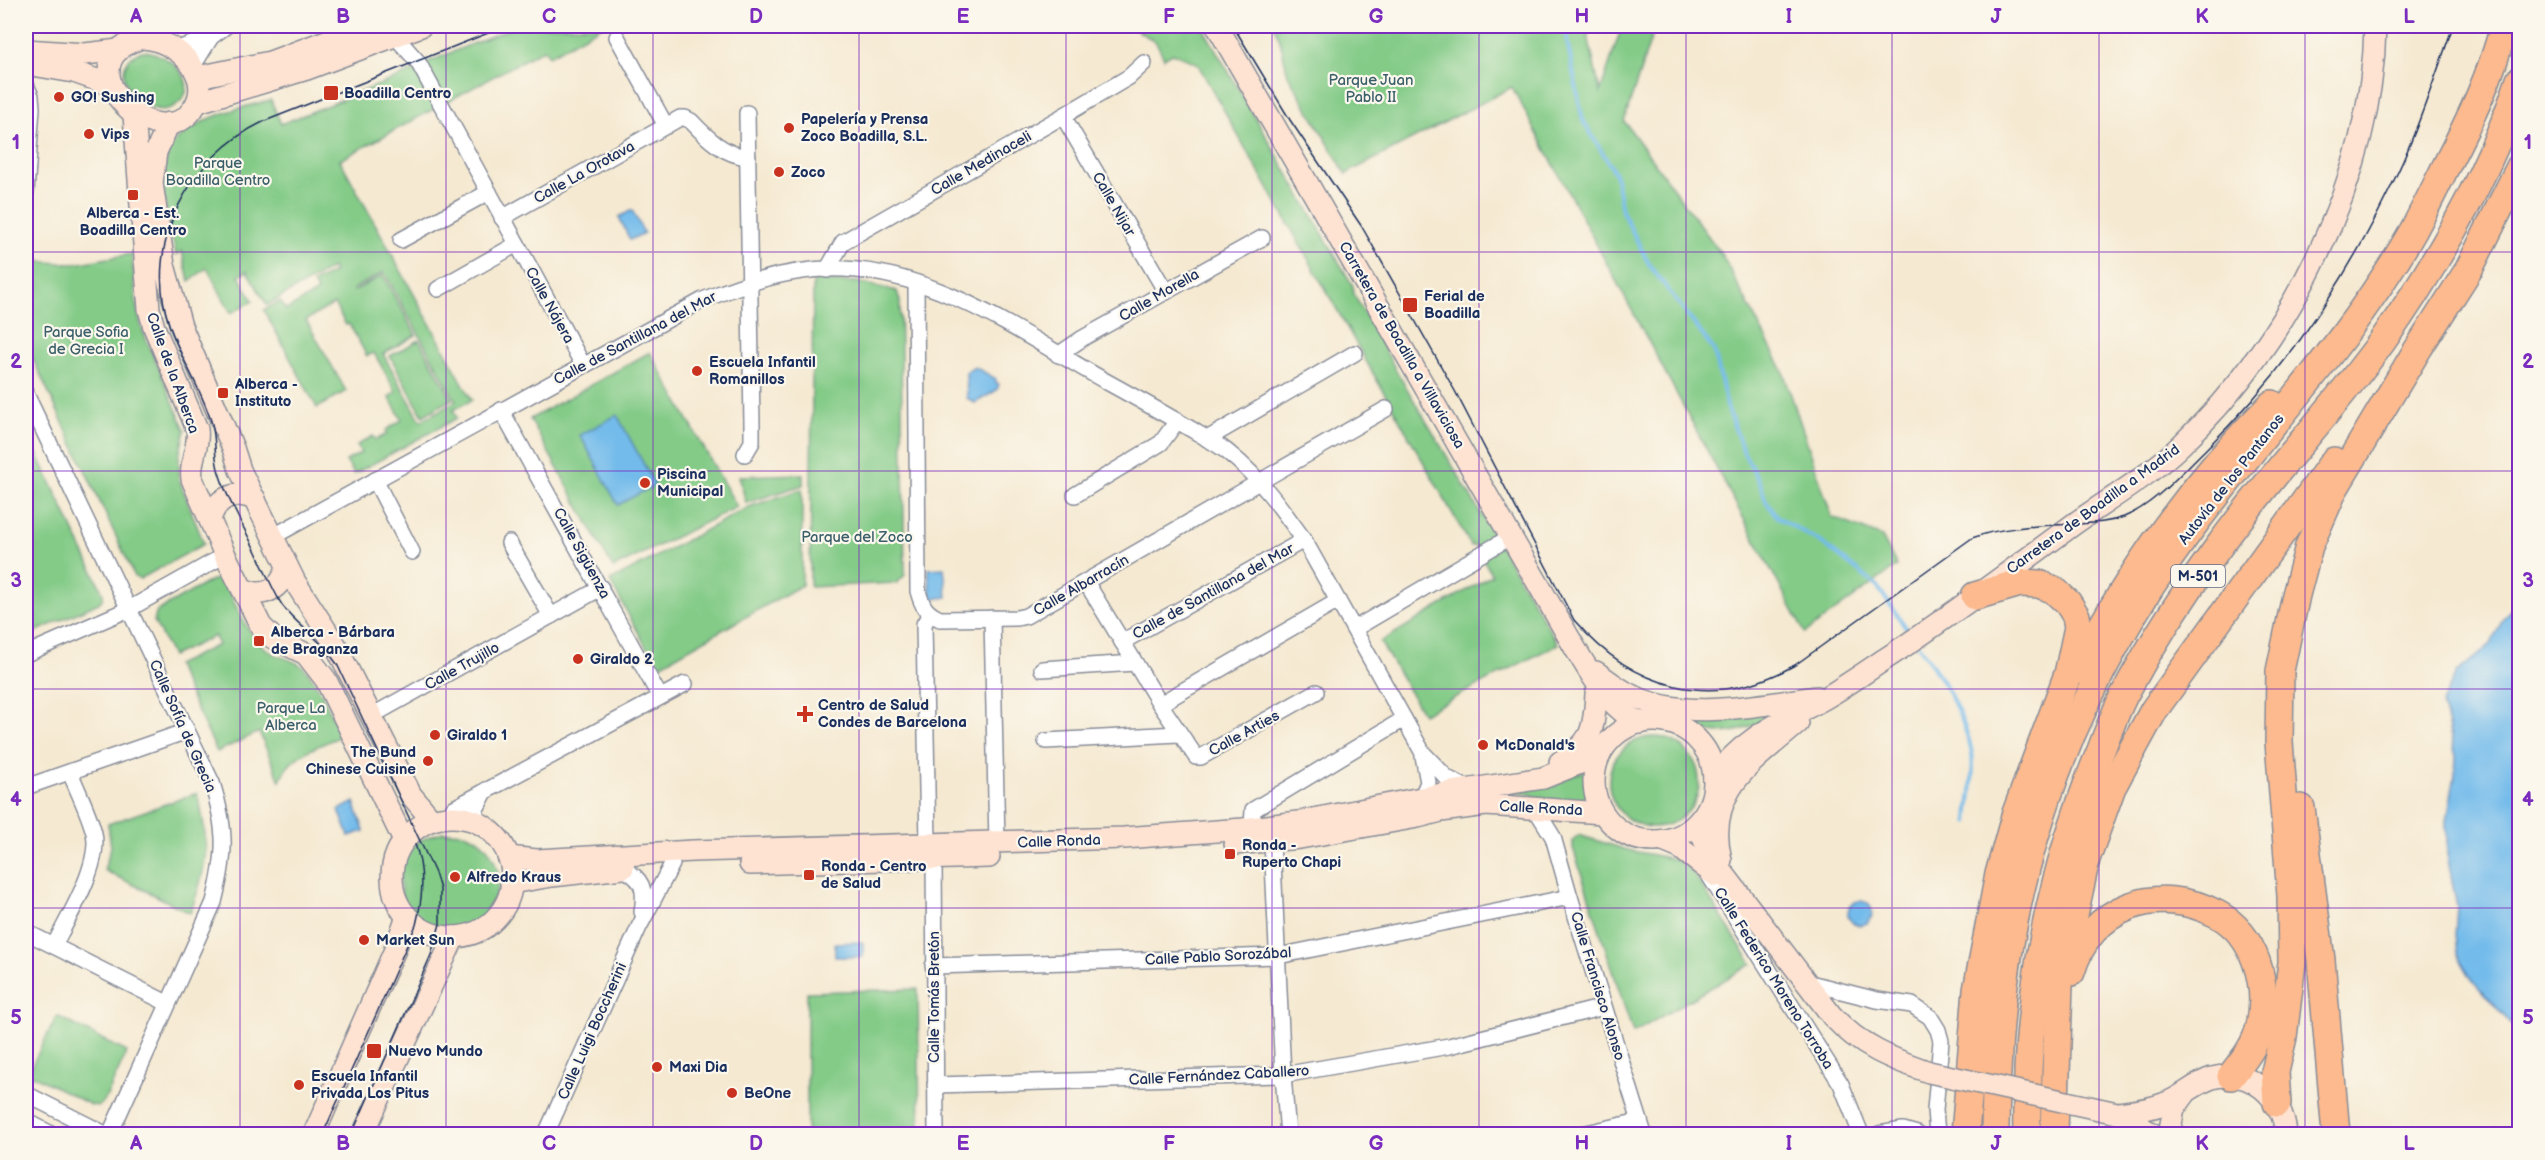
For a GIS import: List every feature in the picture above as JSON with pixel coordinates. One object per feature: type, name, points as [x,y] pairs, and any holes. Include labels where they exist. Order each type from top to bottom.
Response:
[{"type":"highway","name":"Autovía de los Pantanos","points":[[1995,1134],[1998,1029],[2006,955],[2028,857],[2061,758],[2094,685],[2142,600],[2192,528],[2332,349],[2412,231],[2459,141],[2490,70],[2504,26]]},
{"type":"highway","name":"Autovía de los Pantanos","points":[[2027,1134],[2030,1028],[2039,956],[2058,867],[2091,774],[2123,698],[2166,620],[2218,546],[2380,343],[2428,272],[2473,192],[2508,117],[2520,80]]},
{"type":"highway","points":[[2277,1103],[2276,1072],[2283,1037],[2292,962],[2291,896],[2279,742],[2280,671],[2296,595],[2309,546],[2334,489],[2469,269],[2520,167]]},
{"type":"highway","points":[[2045,735],[2125,585],[2174,515],[2243,432],[2318,357],[2332,349]]},
{"type":"highway","points":[[2054,1134],[2059,985],[2070,922],[2086,859],[2112,787],[2154,710],[2416,352]]},
{"type":"highway","points":[[1965,1134],[1977,990],[1992,904],[2016,813],[2076,647],[2078,627],[2076,616],[2068,603],[2054,590],[2039,584],[2019,583],[1976,596]]},
{"type":"highway","points":[[2296,595],[2291,712],[2302,825],[2321,960],[2335,1126]]},
{"type":"highway","points":[[2058,1016],[2073,962],[2086,938],[2113,912],[2139,903],[2160,900],[2188,903],[2218,914],[2248,945],[2259,964],[2263,993],[2260,1026],[2252,1046],[2231,1076]]},
{"type":"highway","points":[[1970,1067],[1974,1134]]},
{"type":"street","points":[[195,71],[212,38],[226,26]]},
{"type":"street","points":[[195,71],[270,62],[366,26]]},
{"type":"street","points":[[198,102],[307,69],[421,26]]},
{"type":"street","name":"Carretera de Boadilla a Villaviciosa","points":[[1217,26],[1586,665],[1617,709],[1627,717],[1641,723]]},
{"type":"street","name":"Carretera de Boadilla a Madrid","points":[[1714,779],[1725,761],[1761,734],[1830,695],[1938,624],[2180,447],[2221,402],[2267,345],[2308,278],[2332,224],[2354,160],[2371,80],[2375,26]]},
{"type":"street","points":[[140,32],[176,50],[195,71],[200,93],[198,102],[190,113],[169,123],[156,123],[134,115],[124,106],[111,85],[109,72],[111,61],[119,50],[140,32]]},
{"type":"street","name":"Calle Nájera","points":[[395,36],[418,62],[583,365]]},
{"type":"street","points":[[617,37],[666,126]]},
{"type":"street","points":[[176,50],[212,38]]},
{"type":"street","points":[[26,50],[85,54],[119,50]]},
{"type":"street","name":"Calle Medinaceli","points":[[827,270],[843,242],[1130,77],[1144,63]]},
{"type":"street","points":[[26,64],[74,72],[111,85]]},
{"type":"street","points":[[26,85],[31,96],[32,108],[26,192]]},
{"type":"street","points":[[746,454],[752,442],[747,113]]},
{"type":"street","name":"Calle de la Alberca","points":[[134,115],[149,309],[154,327],[197,429],[198,442],[191,468],[192,478],[225,555],[243,589]]},
{"type":"street","name":"Calle Nijar","points":[[1063,116],[1166,292]]},
{"type":"street","name":"Calle La Orotava","points":[[502,218],[685,117],[724,150],[737,156],[748,157]]},
{"type":"street","name":"Calle de la Alberca","points":[[169,123],[156,152],[153,165],[154,207],[164,265],[181,326],[233,448],[240,470],[274,536],[287,567]]},
{"type":"street","points":[[401,240],[489,192]]},
{"type":"street","name":"Calle Morella","points":[[1058,355],[1083,338],[1262,238]]},
{"type":"street","points":[[438,289],[517,244]]},
{"type":"street","name":"Calle de Santillana del Mar","points":[[274,536],[677,313],[730,289],[750,282],[827,270],[861,271],[915,283],[979,309],[1228,452],[1260,482],[1304,540],[1423,753],[1461,791]]},
{"type":"street","points":[[915,283],[918,591],[921,604],[930,614]]},
{"type":"street","points":[[1207,439],[1355,353]]},
{"type":"street","name":"Calle Sofía de Grecia","points":[[26,394],[212,783],[224,827],[225,845],[214,902],[110,1134]]},
{"type":"street","points":[[1260,482],[1386,409]]},
{"type":"street","name":"Calle Sigüenza","points":[[501,410],[578,544],[660,697]]},
{"type":"street","points":[[1075,495],[1161,442],[1177,421]]},
{"type":"street","points":[[375,480],[412,552]]},
{"type":"street","name":"Calle Albarracín","points":[[930,614],[940,619],[1026,616],[1260,482]]},
{"type":"street","points":[[210,520],[217,505],[229,496],[246,495],[255,499]]},
{"type":"street","points":[[1354,629],[1512,536]]},
{"type":"street","name":"Calle de Santillana del Mar","points":[[1122,642],[1304,540]]},
{"type":"street","points":[[509,543],[551,616]]},
{"type":"street","points":[[26,654],[129,609],[225,555]]},
{"type":"street","points":[[243,589],[257,593],[268,592],[280,583],[287,567]]},
{"type":"street","points":[[287,567],[336,646],[373,715],[411,795],[440,818],[475,821],[501,842],[508,857],[511,883],[508,897],[493,921],[481,929],[454,937],[426,931],[406,916],[394,892],[392,879],[395,859],[404,841],[416,828],[440,818],[486,790],[685,684]]},
{"type":"street","name":"Calle Arties","points":[[1086,582],[1178,734],[1196,757],[1201,757],[1316,692]]},
{"type":"street","name":"Calle Trujillo","points":[[373,715],[601,588]]},
{"type":"street","points":[[243,589],[267,634],[306,654],[326,680],[404,841]]},
{"type":"street","points":[[1160,704],[1338,601]]},
{"type":"street","name":"Calle Tomás Bretón","points":[[930,614],[924,624],[936,1134]]},
{"type":"street","points":[[992,618],[997,843]]},
{"type":"street","points":[[1042,669],[1135,663]]},
{"type":"street","points":[[1586,665],[1627,693],[1654,703],[1684,709],[1725,709],[1830,695]]},
{"type":"street","name":"Carretera de Boadilla a Villaviciosa","points":[[1586,665],[1596,694],[1604,749]]},
{"type":"street","points":[[1520,782],[1559,764],[1590,737],[1595,722],[1596,694]]},
{"type":"street","points":[[1724,873],[1718,846],[1717,826],[1721,805],[1732,784],[1750,764],[1830,695]]},
{"type":"street","points":[[1252,828],[1253,810],[1404,720]]},
{"type":"street","points":[[1641,723],[1669,723],[1693,736],[1704,748],[1711,763],[1714,779],[1713,792],[1702,817],[1692,828],[1663,841],[1649,841],[1623,833],[1603,813],[1597,800],[1594,785],[1595,770],[1604,749],[1623,730],[1641,723]]},
{"type":"street","points":[[26,787],[187,731]]},
{"type":"street","points":[[1046,741],[1178,734]]},
{"type":"street","name":"Carretera de Boadilla a Madrid","points":[[1693,736],[1710,742],[1729,743],[1761,734]]},
{"type":"street","name":"Calle Ronda","points":[[931,852],[997,843],[1124,838],[1298,822],[1543,778],[1604,749]]},
{"type":"street","name":"Calle de Santillana del Mar","points":[[1421,799],[1428,782],[1428,771],[1423,753]]},
{"type":"street","points":[[1428,771],[1440,787],[1461,791]]},
{"type":"street","points":[[54,946],[92,864],[95,845],[92,829],[70,772]]},
{"type":"street","points":[[475,821],[476,809],[486,790]]},
{"type":"street","name":"Calle Ronda","points":[[511,883],[621,868],[672,864],[931,852],[1117,852],[1272,841],[1486,805],[1603,813]]},
{"type":"street","name":"Calle Francisco Alonso","points":[[1535,808],[1553,837],[1642,1128]]},
{"type":"street","points":[[1553,837],[1556,819],[1563,809]]},
{"type":"street","points":[[1702,817],[1702,835],[1710,857],[1840,1025],[1864,1045],[1929,1072],[2117,1113],[2154,1134]]},
{"type":"street","points":[[1272,841],[1288,1134]]},
{"type":"street","name":"Calle Federico Moreno Torroba","points":[[1663,841],[1680,848],[1702,864],[1841,1084],[1861,1134]]},
{"type":"street","name":"Calle Ronda","points":[[508,857],[537,860],[693,851],[868,854]]},
{"type":"street","name":"Calle Luigi Boccherini","points":[[546,1134],[639,927],[672,864]]},
{"type":"street","points":[[1702,864],[1743,900]]},
{"type":"street","name":"Calle Luigi Boccherini","points":[[621,868],[639,879],[644,887],[645,898],[639,927]]},
{"type":"street","name":"Calle Pablo Sorozábal","points":[[933,966],[1278,956],[1570,897]]},
{"type":"street","points":[[314,1134],[394,951],[406,916]]},
{"type":"street","points":[[26,932],[167,1003]]},
{"type":"street","points":[[363,1134],[454,937]]},
{"type":"street","points":[[1806,982],[1877,1000],[1912,1005],[1930,1017],[1938,1030],[1941,1041],[1935,1110],[1937,1134]]},
{"type":"street","name":"Calle Fernández Caballero","points":[[935,1085],[1283,1075],[1449,1046],[1604,1007]]},
{"type":"street","points":[[2117,1113],[2148,1110],[2186,1093],[2199,1083],[2231,1076],[2249,1080],[2265,1090],[2277,1103],[2286,1134]]},
{"type":"street","points":[[2169,1134],[2174,1109],[2186,1093]]},
{"type":"street","points":[[26,1094],[105,1134]]},
{"type":"street","points":[[26,1122],[51,1134]]},
{"type":"street","points":[[1582,1134],[1642,1128]]},
{"type":"street","points":[[1879,1134],[1903,1130],[1917,1134]]},
{"type":"green space","name":"Parque Boadilla Centro","points":[[516,26],[602,26],[549,56],[544,49],[340,160],[472,400],[453,410],[457,418],[354,474],[346,461],[361,453],[357,445],[373,436],[376,440],[387,434],[386,430],[402,420],[389,397],[396,392],[374,353],[367,356],[349,324],[346,325],[334,304],[306,320],[346,391],[317,408],[264,310],[280,301],[286,310],[317,292],[313,283],[334,272],[332,268],[267,305],[247,271],[239,276],[253,301],[231,313],[207,268],[189,281],[182,251],[176,255],[165,204],[165,166],[168,154],[175,142],[185,133],[198,124],[228,111],[271,100],[281,124],[411,72],[428,62]],"holes":[[[384,272],[456,401],[421,421],[383,354],[416,335],[383,275],[354,291],[353,289]]]},
{"type":"green space","points":[[1130,26],[1202,26],[1353,286],[1353,293],[1400,377],[1558,644],[1423,714],[1380,642],[1492,575],[1475,545],[1471,546],[1197,63],[1172,53],[1164,58],[1156,42]]},
{"type":"green space","name":"Parque Juan Pablo II","points":[[1274,26],[1586,26],[1600,92],[1622,26],[1655,26],[1624,121],[1722,255],[1783,371],[1832,517],[1882,537],[1897,566],[1805,633],[1512,87],[1346,174],[1288,75]]},
{"type":"green space","points":[[142,51],[162,56],[171,62],[185,78],[187,87],[184,96],[176,105],[164,109],[152,108],[131,93],[125,82],[124,70],[129,59]]},
{"type":"green space","name":"Parque Sofia de Grecia I","points":[[132,254],[137,310],[142,329],[185,430],[179,456],[179,479],[204,544],[140,579],[135,577],[27,346],[33,261],[74,264]]},
{"type":"green space","name":"Parque del Zoco","points":[[813,281],[857,282],[897,291],[900,301],[905,575],[897,583],[810,587]]},
{"type":"green space","points":[[419,340],[452,399],[423,416],[390,356]]},
{"type":"green space","name":"Piscina Municipal","points":[[650,352],[737,507],[613,568],[530,419]]},
{"type":"green space","points":[[26,430],[103,593],[103,598],[99,603],[26,636]]},
{"type":"green space","points":[[803,474],[803,485],[746,503],[739,476]]},
{"type":"green space","points":[[802,489],[802,585],[657,667],[610,581],[749,507]]},
{"type":"green space","name":"Parque La Alberca","points":[[212,580],[224,581],[254,637],[269,651],[299,664],[309,673],[341,736],[305,752],[290,764],[280,781],[259,732],[217,752],[176,665],[218,645],[215,636],[172,656],[154,621],[157,611]]},
{"type":"green space","points":[[1799,704],[1756,725],[1733,732],[1705,731],[1679,718]]},
{"type":"green space","points":[[1654,737],[1679,745],[1691,757],[1699,782],[1691,807],[1679,819],[1654,827],[1629,819],[1617,807],[1609,782],[1617,757],[1629,745]]},
{"type":"green space","points":[[1587,771],[1586,785],[1591,804],[1542,800],[1529,794],[1509,792]]},
{"type":"green space","points":[[197,793],[204,826],[206,853],[201,881],[190,913],[104,870],[111,847],[108,824]]},
{"type":"green space","points":[[443,832],[461,833],[475,838],[489,851],[497,869],[498,889],[495,898],[486,913],[472,924],[446,927],[428,924],[414,916],[403,900],[401,870],[409,852],[421,840]]},
{"type":"green space","points":[[1578,835],[1628,850],[1674,859],[1686,867],[1696,877],[1752,964],[1633,1033],[1573,848],[1573,840]]},
{"type":"green space","points":[[918,989],[920,1134],[807,1134],[807,992]]},
{"type":"green space","points":[[57,1016],[127,1052],[105,1100],[99,1106],[91,1105],[28,1073]]},
{"type":"water","points":[[632,210],[644,233],[630,240],[619,217]]},
{"type":"water","points":[[975,367],[996,379],[996,383],[999,384],[997,390],[975,403],[967,398],[966,372]]},
{"type":"water","points":[[617,415],[655,485],[618,505],[580,435]]},
{"type":"water","points":[[944,568],[947,597],[931,599],[928,569]]},
{"type":"water","points":[[2519,600],[2520,661],[2517,670],[2520,692],[2519,1033],[2473,981],[2457,954],[2455,935],[2457,907],[2447,854],[2447,820],[2456,756],[2442,703],[2456,673],[2491,644],[2504,617]]},
{"type":"water","points":[[354,802],[364,831],[349,836],[339,810]]},
{"type":"water","points":[[1860,901],[1869,904],[1872,913],[1869,922],[1860,925],[1851,922],[1848,913],[1851,904]]},
{"type":"water","points":[[863,942],[863,957],[835,957],[835,943]]},
{"type":"waterway","points":[[1568,26],[1567,41],[1583,121],[1615,173],[1622,211],[1650,266],[1714,350],[1727,406],[1743,451],[1759,481],[1766,501],[1777,517],[1821,542],[1877,586],[1911,635]]},
{"type":"waterway","points":[[1919,646],[1936,671],[1964,724],[1972,753],[1973,769],[1968,822]]},
{"type":"tram line","points":[[352,1134],[431,955],[440,924],[440,889],[435,873],[337,664],[323,646],[282,605],[230,501],[218,469],[208,411],[169,324],[162,293],[162,263],[168,233],[179,205],[195,179],[215,156],[238,136],[265,121],[506,26]]},
{"type":"tram line","points":[[1229,26],[1238,34],[1290,120],[1362,227],[1455,391],[1574,620],[1597,644],[1622,663],[1648,677],[1676,686],[1704,690],[1734,688],[1764,679],[1795,665],[1972,538],[2010,529],[2118,519],[2135,511],[2167,488],[2264,386],[2317,316],[2341,279],[2363,241],[2403,161],[2453,26]]},
{"type":"tram line","points":[[323,1134],[416,925],[422,884],[415,844]]},
{"type":"place","name":"Boadilla Centro","points":[[331,93]]},
{"type":"place","name":"GO! Sushing","points":[[59,97]]},
{"type":"place","name":"Papelería y Prensa Zoco Boadilla, S.L.","points":[[789,128]]},
{"type":"place","name":"Vips","points":[[89,134]]},
{"type":"place","name":"Zoco","points":[[779,172]]},
{"type":"place","name":"Alberca - Est. Boadilla Centro","points":[[133,195]]},
{"type":"place","name":"Ferial de Boadilla","points":[[1410,305]]},
{"type":"place","name":"Escuela Infantil Romanillos","points":[[697,371]]},
{"type":"place","name":"Alberca - Instituto","points":[[223,393]]},
{"type":"place","name":"Piscina Municipal","points":[[645,483]]},
{"type":"place","name":"Alberca - Bárbara de Braganza","points":[[259,641]]},
{"type":"place","name":"Giraldo 2","points":[[578,659]]},
{"type":"place","name":"Centro de Salud Condes de Barcelona","points":[[805,714]]},
{"type":"place","name":"Giraldo 1","points":[[435,735]]},
{"type":"place","name":"McDonald's","points":[[1483,745]]},
{"type":"place","name":"The Bund Chinese Cuisine","points":[[428,761]]},
{"type":"place","name":"Ronda - Ruperto Chapi","points":[[1230,854]]},
{"type":"place","name":"Ronda - Centro de Salud","points":[[809,875]]},
{"type":"place","name":"Alfredo Kraus","points":[[455,877]]},
{"type":"place","name":"Market Sun","points":[[364,940]]},
{"type":"place","name":"Nuevo Mundo","points":[[374,1051]]},
{"type":"place","name":"Maxi Dia","points":[[657,1067]]},
{"type":"place","name":"Escuela Infantil Privada Los Pitus","points":[[299,1085]]},
{"type":"place","name":"BeOne","points":[[732,1093]]}]
